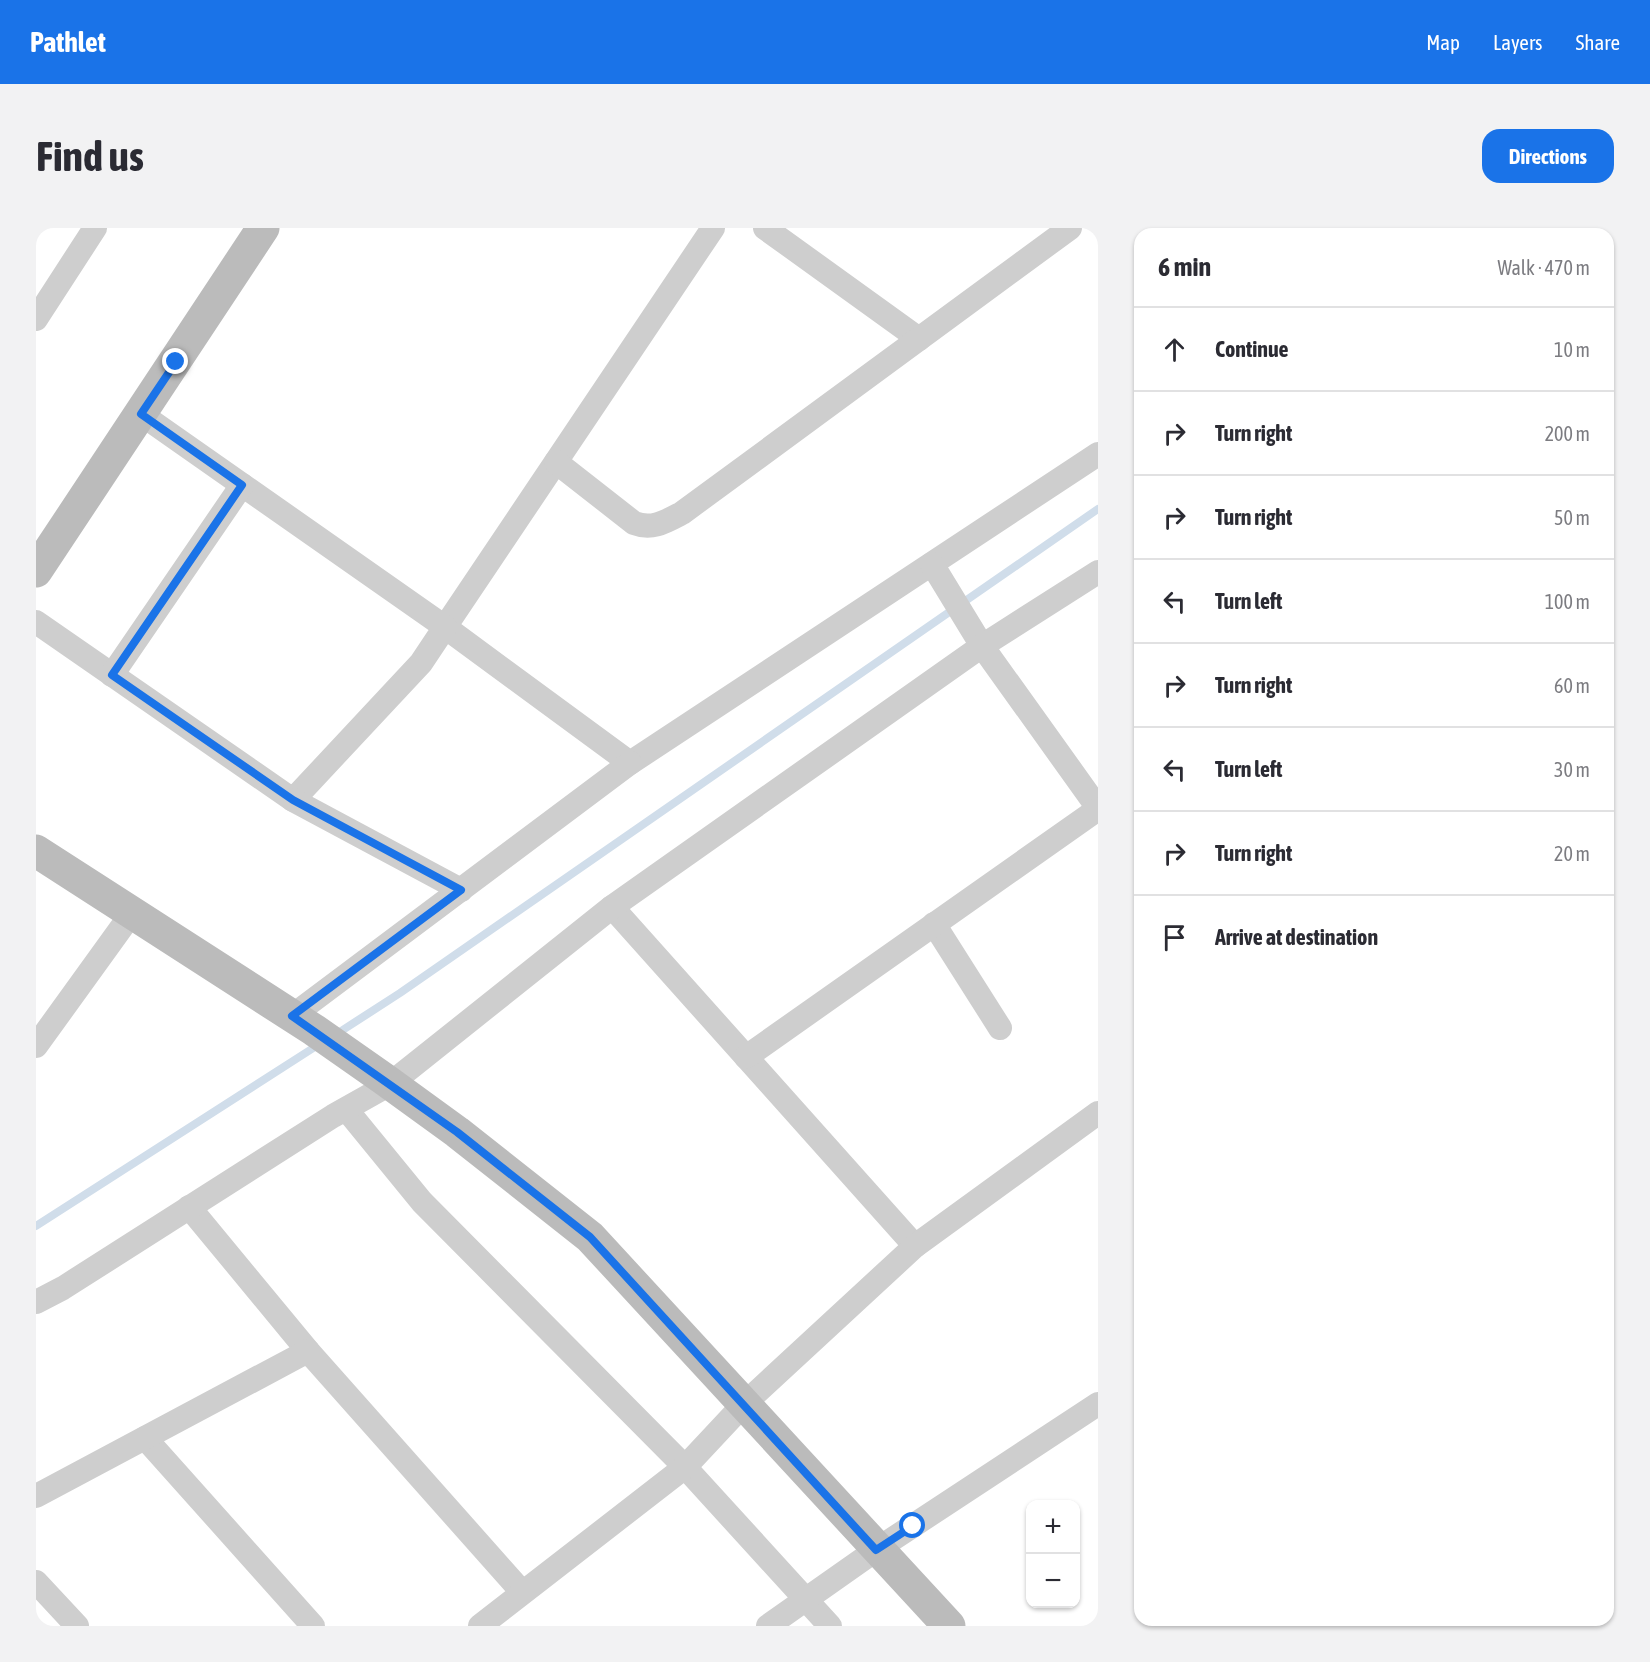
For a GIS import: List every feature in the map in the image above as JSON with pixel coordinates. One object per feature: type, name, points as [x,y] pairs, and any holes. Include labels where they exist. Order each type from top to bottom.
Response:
[{"type":"street","points":[[36,320],[95,228]]},
{"type":"street","points":[[36,571],[263,228]]},
{"type":"street","points":[[293,800],[421,663],[713,228]]},
{"type":"street","points":[[765,228],[918,339]]},
{"type":"street","points":[[556,462],[634,523],[651,527],[682,513],[1070,228]]},
{"type":"street","points":[[141,414],[445,627],[630,763]]},
{"type":"street","points":[[303,1023],[461,890],[630,763],[937,572],[1098,454]]},
{"type":"street","points":[[112,675],[242,485]]},
{"type":"street","points":[[746,1057],[1098,808],[977,639],[937,572]]},
{"type":"street","points":[[36,1302],[63,1288],[387,1081],[612,907],[977,639],[1098,572]]},
{"type":"street","points":[[36,622],[293,800],[461,890]]},
{"type":"street","points":[[36,851],[303,1023],[387,1081],[457,1132],[590,1237],[743,1406],[949,1626]]},
{"type":"street","points":[[612,907],[915,1246]]},
{"type":"street","points":[[36,1046],[132,913]]},
{"type":"street","points":[[934,924],[1000,1028]]},
{"type":"street","points":[[346,1109],[422,1202],[685,1467],[830,1626]]},
{"type":"street","points":[[480,1626],[685,1467],[743,1406],[915,1246],[1098,1113]]},
{"type":"street","points":[[189,1207],[308,1351],[522,1592]]},
{"type":"street","points":[[36,1496],[308,1351]]},
{"type":"street","points":[[768,1626],[876,1550],[1098,1404]]},
{"type":"street","points":[[145,1438],[313,1626]]},
{"type":"street","points":[[36,1582],[77,1626]]},
{"type":"waterway","points":[[335,1035],[400,993],[1098,509]]},
{"type":"waterway","points":[[36,1226],[321,1043]]},
{"type":"route","points":[[176,362],[141,414],[242,485],[112,675],[293,800],[461,890],[292,1016],[384,1078],[399,1092],[457,1132],[590,1237],[876,1550],[913,1526]]}]
